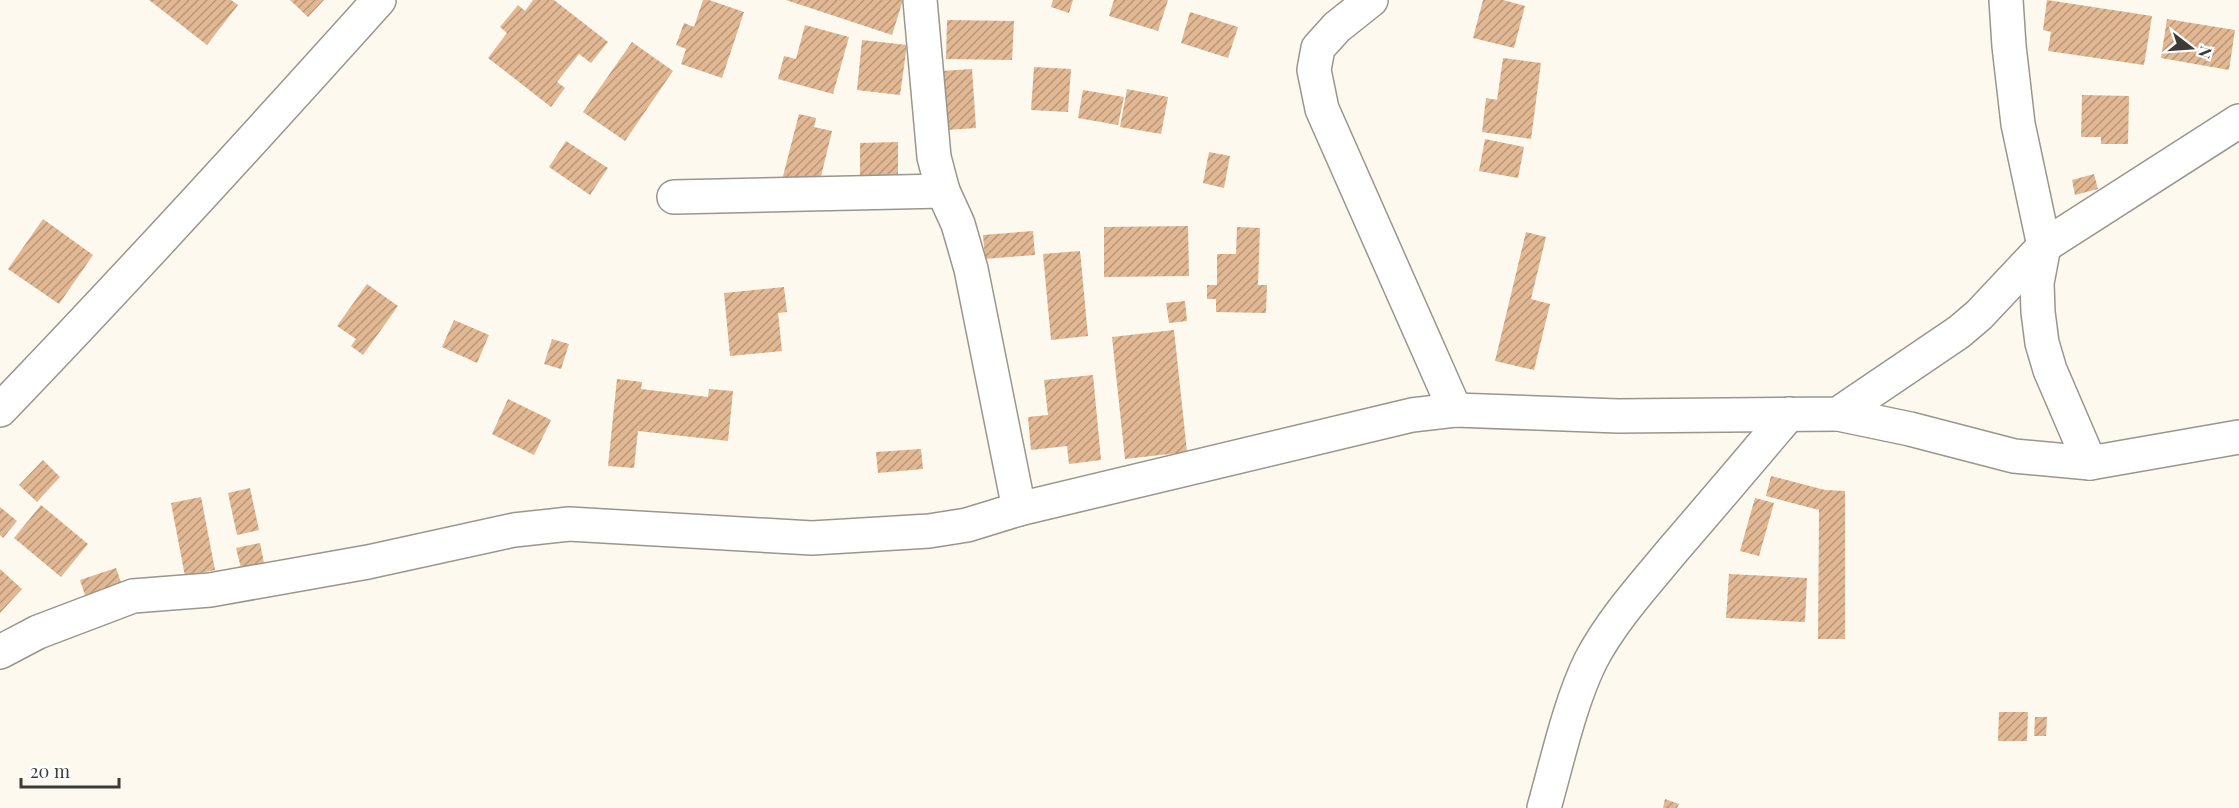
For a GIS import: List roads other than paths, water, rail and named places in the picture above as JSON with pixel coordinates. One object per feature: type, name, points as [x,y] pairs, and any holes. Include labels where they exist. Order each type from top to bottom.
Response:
[{"type":"street","points":[[0,410],[191,209],[379,0]]},
{"type":"street","points":[[920,0],[934,157],[943,191],[958,224],[971,269],[1019,509]]},
{"type":"street","points":[[1371,0],[1337,27],[1318,48],[1314,70],[1322,109],[1455,410]]},
{"type":"street","points":[[2006,0],[2018,124],[2044,246],[2037,283],[2042,343],[2050,369],[2090,463]]},
{"type":"street","points":[[1838,414],[1959,332],[1979,315],[2044,246],[2239,121]]},
{"type":"street","points":[[674,197],[943,191]]},
{"type":"street","points":[[0,652],[38,632],[133,596],[210,590],[368,562],[514,530],[569,524],[812,538],[874,536],[938,529],[967,525],[1019,509],[1412,415],[1455,410],[1618,416],[1838,414],[1910,429],[2014,456],[2090,463],[2239,437]]},
{"type":"street","points":[[1545,808],[1559,751],[1580,686],[1604,637],[1648,580],[1789,414]]}]
